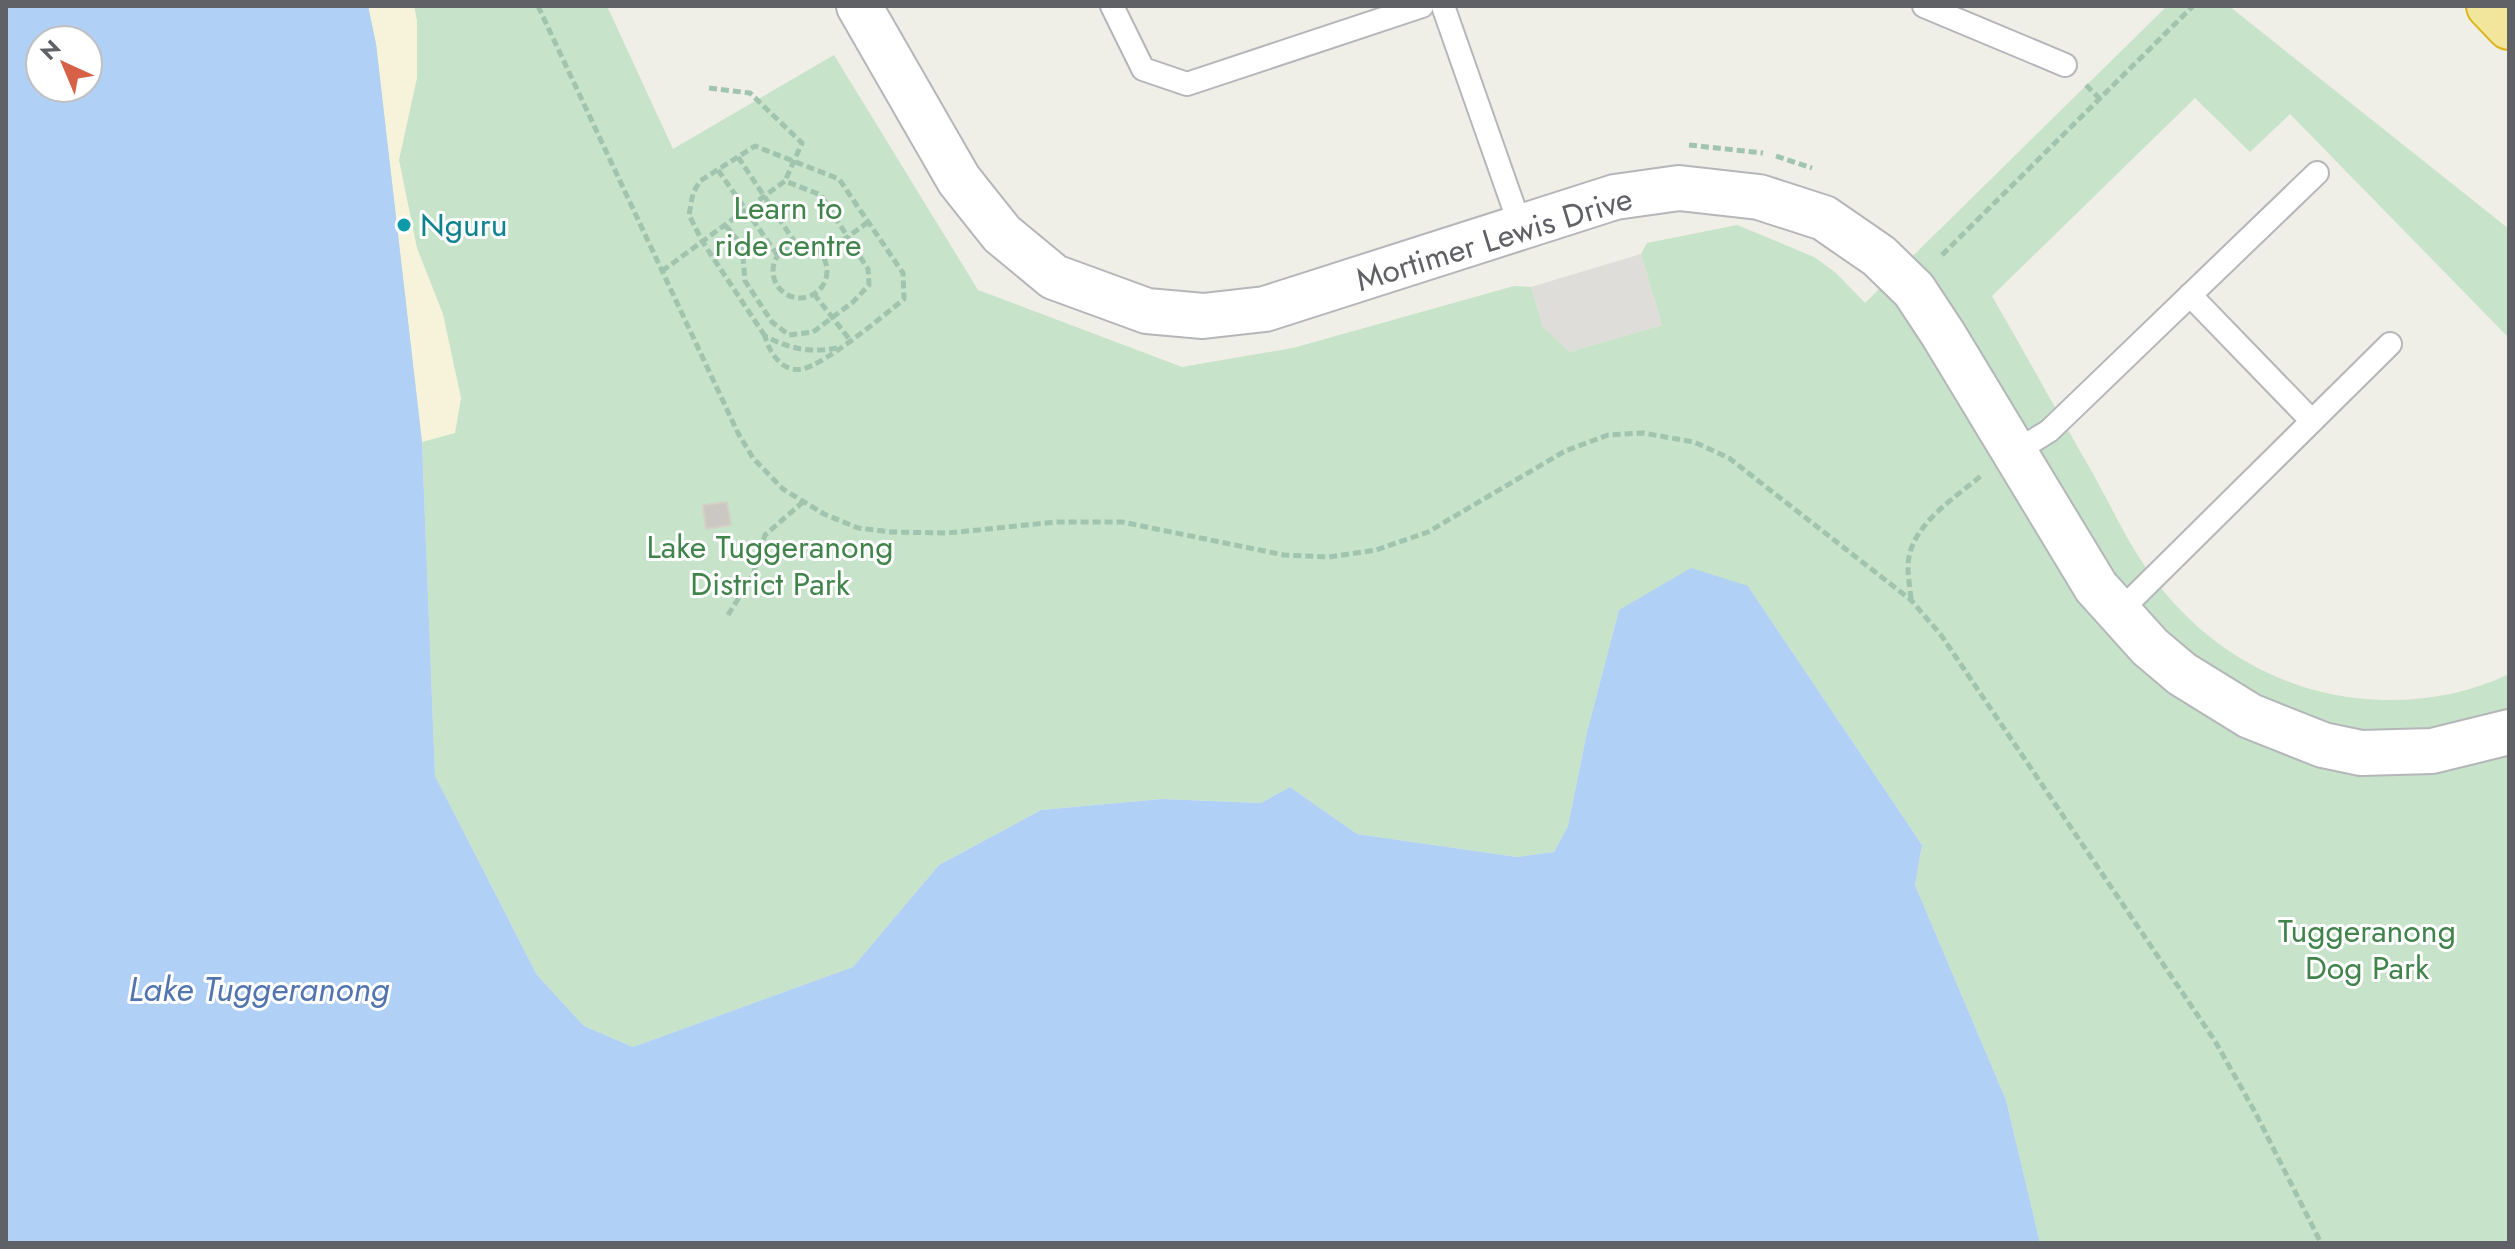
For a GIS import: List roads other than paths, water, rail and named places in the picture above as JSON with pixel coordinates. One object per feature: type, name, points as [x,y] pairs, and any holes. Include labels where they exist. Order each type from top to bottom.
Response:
[{"type":"highway","points":[[2489,6],[2509,27]]},
{"type":"street","name":"Mortimer Lewis Drive","points":[[859,6],[959,180],[1002,234],[1054,277],[1147,311],[1203,316],[1265,309],[1615,197],[1679,188],[1759,197],[1824,218],[1879,256],[1914,290],[2004,459],[2096,587],[2150,647],[2182,674],[2250,716],[2323,745],[2361,753],[2432,751],[2499,737],[2509,732]]},
{"type":"lane","points":[[1112,6],[1143,69],[1187,84],[1422,6]]},
{"type":"lane","points":[[1443,6],[1521,228]]},
{"type":"lane","points":[[1924,6],[2065,65]]},
{"type":"lane","points":[[2004,459],[2049,431],[2317,173]]},
{"type":"lane","points":[[2190,295],[2312,421]]},
{"type":"lane","points":[[2119,612],[2390,344]]},
{"type":"water","name":"Lake Tuggeranong","points":[[6,6],[368,6],[376,44],[422,442],[435,776],[537,975],[584,1026],[633,1047],[853,967],[939,865],[1041,810],[1162,799],[1261,803],[1290,787],[1357,834],[1517,857],[1554,852],[1568,826],[1587,732],[1619,610],[1691,568],[1748,586],[1922,845],[1915,885],[2006,1100],[2040,1243],[6,1243]]},
{"type":"place","name":"Nguru","points":[[404,225]]},
{"type":"park label","name":"Learn to ride centre","points":[[788,226]]},
{"type":"park label","name":"Lake Tuggeranong District Park","points":[[770,566]]},
{"type":"park label","name":"Tuggeranong Dog Park","points":[[2367,950]]}]
